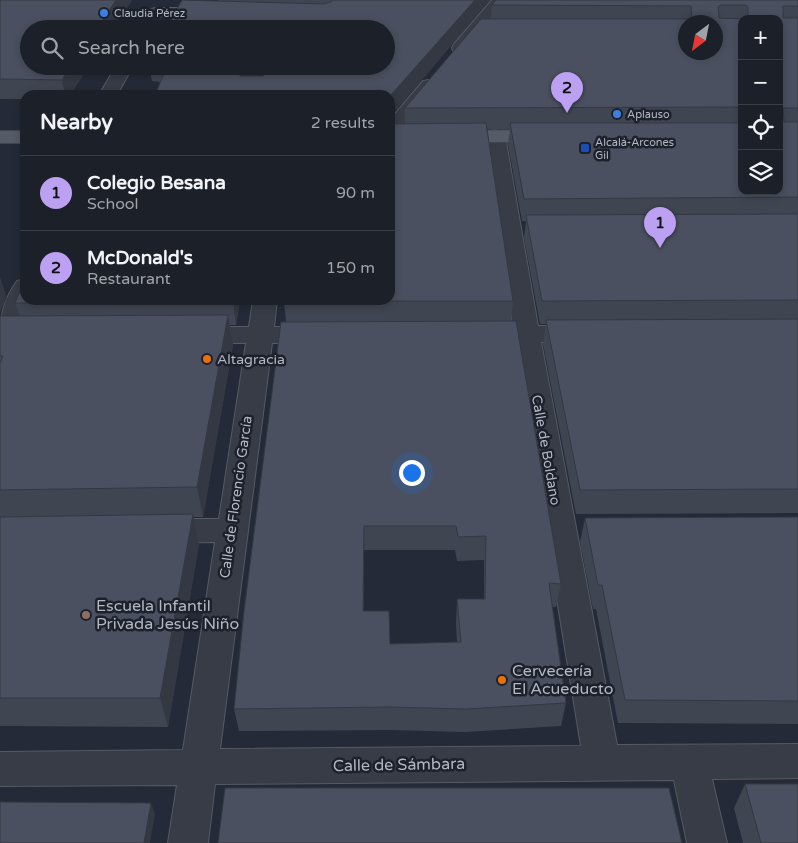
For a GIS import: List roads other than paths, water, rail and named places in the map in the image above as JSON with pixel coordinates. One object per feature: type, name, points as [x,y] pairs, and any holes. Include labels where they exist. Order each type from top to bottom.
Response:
[{"type":"main road","points":[[395,137],[564,136]]},
{"type":"main road","points":[[0,137],[20,137]]},
{"type":"street","points":[[450,60],[483,31],[500,0]]},
{"type":"street","points":[[151,20],[159,6],[230,14]]},
{"type":"street","points":[[111,90],[119,75]]},
{"type":"street","points":[[395,126],[438,75]]},
{"type":"street","name":"Calle de Boldano","points":[[495,136],[518,230],[526,334],[573,528],[602,763]]},
{"type":"street","points":[[20,297],[2,336],[33,336]]},
{"type":"street","name":"Calle de Florencio García","points":[[188,843],[263,305]]},
{"type":"street","points":[[463,334],[608,334]]},
{"type":"street","points":[[168,336],[337,335]]},
{"type":"street","points":[[134,532],[231,530]]},
{"type":"street","name":"Calle de Sámbara","points":[[0,769],[798,761]]},
{"type":"street","points":[[689,762],[707,843]]},
{"type":"place","name":"Claudia Pérez","points":[[104,13]]},
{"type":"place","name":"McDonald's","points":[[567,113]]},
{"type":"place","name":"Aplauso","points":[[617,114]]},
{"type":"place","name":"Alcalá-Arcones Gil","points":[[585,148]]},
{"type":"place","name":"Colegio Besana","points":[[660,248]]},
{"type":"place","name":"Altagracia","points":[[207,359]]},
{"type":"place","name":"Escuela Infantil Privada Jesús Niño","points":[[86,615]]},
{"type":"place","name":"Cervecería El Acueducto","points":[[502,680]]}]
